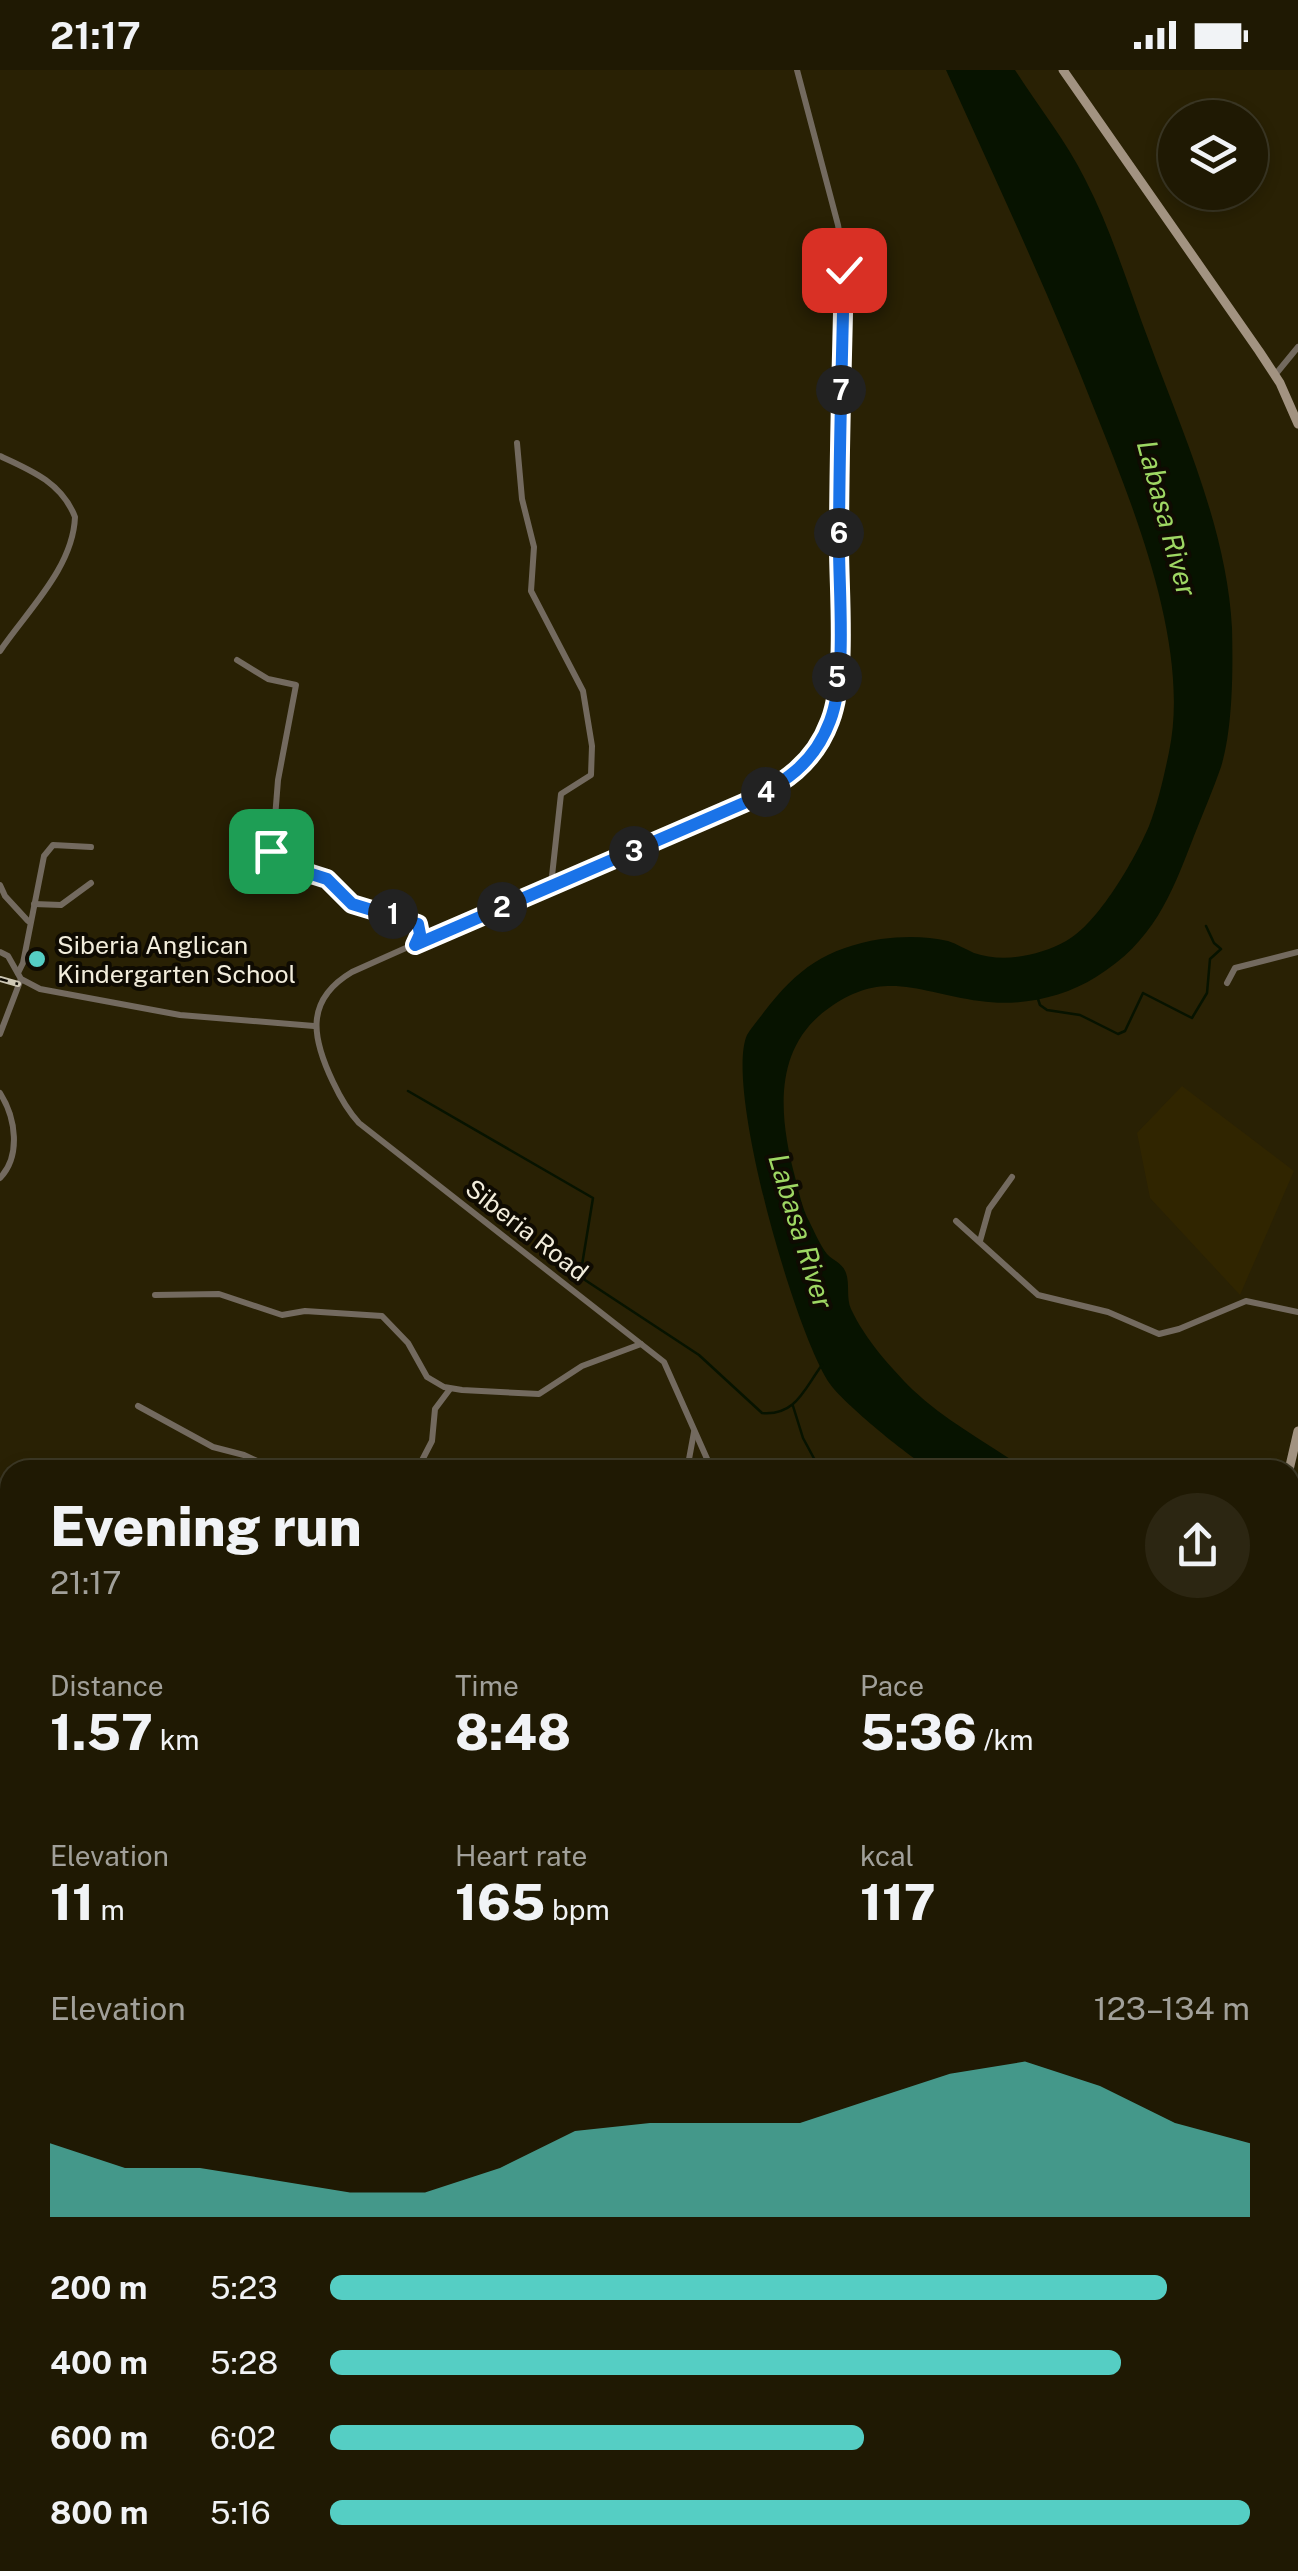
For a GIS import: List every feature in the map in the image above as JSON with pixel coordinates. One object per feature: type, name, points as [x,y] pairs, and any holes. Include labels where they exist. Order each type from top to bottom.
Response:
[{"type":"street","points":[[0,952],[8,956],[20,976],[40,988],[180,1015],[314,1026],[322,1002],[343,977],[779,786],[811,757],[835,703],[844,261],[797,70]]},
{"type":"street","points":[[1063,70],[1275,375],[1298,424]]},
{"type":"street","points":[[1275,375],[1298,347]]},
{"type":"street","points":[[518,443],[522,499],[534,547],[532,591],[583,691],[592,746],[591,775],[562,794],[551,886]]},
{"type":"street","points":[[0,456],[36,472],[61,492],[75,517],[66,554],[56,572],[0,651]]},
{"type":"street","points":[[238,660],[268,679],[296,684],[282,755],[272,856],[283,865],[327,879],[357,906],[418,924],[420,934],[415,945]]},
{"type":"street","points":[[1,1030],[20,976],[43,861],[50,848],[59,844],[92,847]]},
{"type":"street","points":[[34,904],[61,906],[91,884]]},
{"type":"street","points":[[0,885],[29,922]]},
{"type":"street","points":[[1227,984],[1235,968],[1298,952]]},
{"type":"street","name":"Siberia Road","points":[[314,1026],[325,1066],[344,1104],[363,1126],[664,1362],[707,1460]]},
{"type":"street","points":[[0,1093],[12,1129],[14,1157],[0,1178]]},
{"type":"street","points":[[980,1242],[988,1209],[1012,1177]]},
{"type":"street","points":[[956,1221],[1038,1295],[1108,1312],[1158,1334],[1246,1301],[1298,1312]]},
{"type":"street","points":[[155,1295],[218,1294],[282,1315],[305,1311],[382,1316],[408,1342],[427,1378],[451,1388],[539,1394],[582,1366],[643,1344]]},
{"type":"street","points":[[422,1460],[432,1441],[435,1409],[451,1388]]},
{"type":"street","points":[[138,1406],[214,1447],[255,1460]]},
{"type":"street","points":[[689,1460],[694,1431]]},
{"type":"street","points":[[1291,1460],[1298,1431]]},
{"type":"shaded area","points":[[1182,1086],[1294,1171],[1240,1295],[1150,1198],[1137,1133]]},
{"type":"water","name":"Labasa River","points":[[946,70],[1015,70],[1061,137],[1095,199],[1213,519],[1232,628],[1230,717],[1221,767],[1168,898],[1146,933],[1116,963],[1083,984],[1025,1002],[995,1003],[903,986],[867,989],[829,1008],[797,1043],[785,1085],[790,1154],[807,1216],[822,1246],[846,1273],[850,1305],[857,1320],[913,1390],[1012,1460],[918,1460],[848,1404],[830,1384],[816,1357],[799,1317],[767,1211],[745,1105],[743,1063],[747,1035],[776,997],[801,972],[844,948],[881,939],[923,937],[948,941],[985,956],[1009,958],[1044,951],[1066,941],[1090,921],[1114,890],[1149,826],[1169,752],[1174,711],[1166,624],[1141,534],[1110,449],[1023,240]]},
{"type":"waterway","points":[[1038,999],[1047,1010],[1080,1015],[1118,1034],[1125,1031],[1143,993],[1192,1018],[1207,993],[1210,959],[1221,949],[1206,926]]},
{"type":"waterway","points":[[408,1091],[593,1198],[581,1271],[585,1280],[699,1355],[762,1413],[774,1413],[791,1405],[822,1365]]},
{"type":"waterway","points":[[793,1406],[815,1460]]},
{"type":"railway","points":[[0,979],[18,984]]},
{"type":"place","name":"Siberia Anglican Kindergarten School","points":[[37,959]]},
{"type":"route","points":[[271,851],[283,865],[327,879],[352,904],[418,924],[420,934],[415,945],[658,842],[779,786],[797,772],[822,738],[835,703],[844,270]]}]
